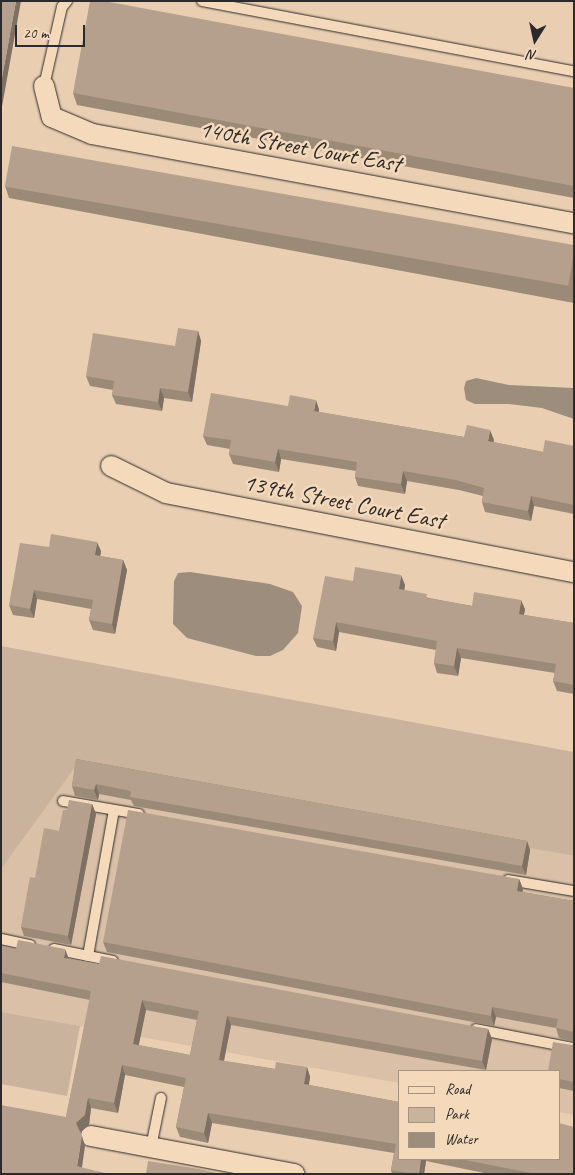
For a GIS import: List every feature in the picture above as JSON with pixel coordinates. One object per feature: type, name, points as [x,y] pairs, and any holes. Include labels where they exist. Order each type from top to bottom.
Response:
[{"type":"street","name":"140th Street Court East","points":[[44,86],[52,117],[92,134],[574,223]]},
{"type":"street","name":"139th Street Court East","points":[[111,466],[166,493],[574,572]]},
{"type":"street","points":[[90,1136],[294,1174]]},
{"type":"lane","points":[[44,86],[62,6],[67,1]]},
{"type":"lane","points":[[202,1],[574,72]]},
{"type":"lane","points":[[63,801],[153,817]]},
{"type":"lane","points":[[88,956],[114,810]]},
{"type":"lane","points":[[496,877],[574,891]]},
{"type":"lane","points":[[1,940],[127,963]]},
{"type":"lane","points":[[467,1028],[574,1048]]},
{"type":"lane","points":[[151,1147],[160,1098]]},
{"type":"shaded area","points":[[1,754],[574,856],[574,1115],[560,1112],[560,1070],[398,1070],[398,1083],[1,1012]]},
{"type":"green space","points":[[1,646],[574,752],[574,856],[75,767],[1,869]]},
{"type":"green space","points":[[1,1012],[80,1026],[67,1096],[1,1084]]},
{"type":"water","points":[[476,378],[509,385],[574,388],[574,419],[542,408],[509,404],[475,404],[466,400],[464,388],[466,381]]},
{"type":"water","points":[[190,572],[270,584],[293,592],[302,606],[298,633],[283,650],[270,656],[256,656],[187,638],[173,624],[174,581],[178,573]]},
{"type":"building","points":[[1,1],[16,1],[1,83]]},
{"type":"building","points":[[90,1],[104,1],[574,88],[574,186],[73,93]]},
{"type":"building","points":[[12,146],[574,245],[568,286],[5,186]]},
{"type":"building","points":[[178,328],[198,331],[188,392],[160,388],[158,402],[112,395],[114,381],[86,376],[93,333],[175,346]]},
{"type":"building","points":[[211,393],[288,406],[290,395],[316,400],[314,411],[464,437],[467,425],[490,430],[488,441],[543,452],[545,440],[574,446],[574,505],[531,496],[528,511],[482,502],[484,488],[456,480],[403,471],[401,484],[355,477],[357,462],[278,449],[275,462],[229,454],[231,440],[203,436]]},
{"type":"building","points":[[51,534],[97,542],[95,555],[123,560],[112,624],[89,620],[93,600],[34,590],[30,609],[9,605],[20,543],[49,547]]},
{"type":"building","points":[[355,567],[401,575],[399,589],[427,594],[426,598],[472,606],[474,592],[521,600],[519,614],[574,623],[574,685],[553,681],[556,664],[457,648],[454,666],[434,663],[437,641],[336,622],[333,641],[313,638],[325,576],[353,581]]},
{"type":"building","points":[[76,759],[527,841],[522,866],[130,797],[131,791],[96,784],[94,790],[72,786]]},
{"type":"building","points":[[69,800],[92,804],[68,936],[21,927],[30,877],[35,878],[44,828],[59,831],[63,810],[67,810]]},
{"type":"building","points":[[128,810],[519,879],[517,891],[574,901],[574,1032],[556,1028],[558,1019],[492,1007],[491,1016],[103,942]]},
{"type":"building","points":[[18,940],[65,949],[64,958],[99,964],[101,956],[488,1029],[482,1061],[227,1016],[219,1060],[275,1069],[276,1062],[307,1067],[304,1084],[398,1102],[398,1160],[421,1160],[419,1174],[391,1170],[396,1144],[208,1113],[204,1133],[176,1127],[186,1078],[122,1065],[114,1103],[88,1098],[85,1115],[76,1123],[82,1136],[77,1166],[110,1174],[1,1174],[1,1105],[66,1117],[91,991],[1,973],[1,946],[16,949]],"holes":[[[142,1000],[199,1011],[190,1055],[133,1044]]]},
{"type":"building","points":[[553,1042],[572,1045],[574,1043],[574,1082],[560,1079],[560,1070],[548,1070]]},
{"type":"building","points":[[560,1123],[574,1127],[574,1174],[536,1174],[465,1160],[560,1160]]},
{"type":"building","points":[[148,1161],[199,1169],[220,1174],[146,1174]]}]
